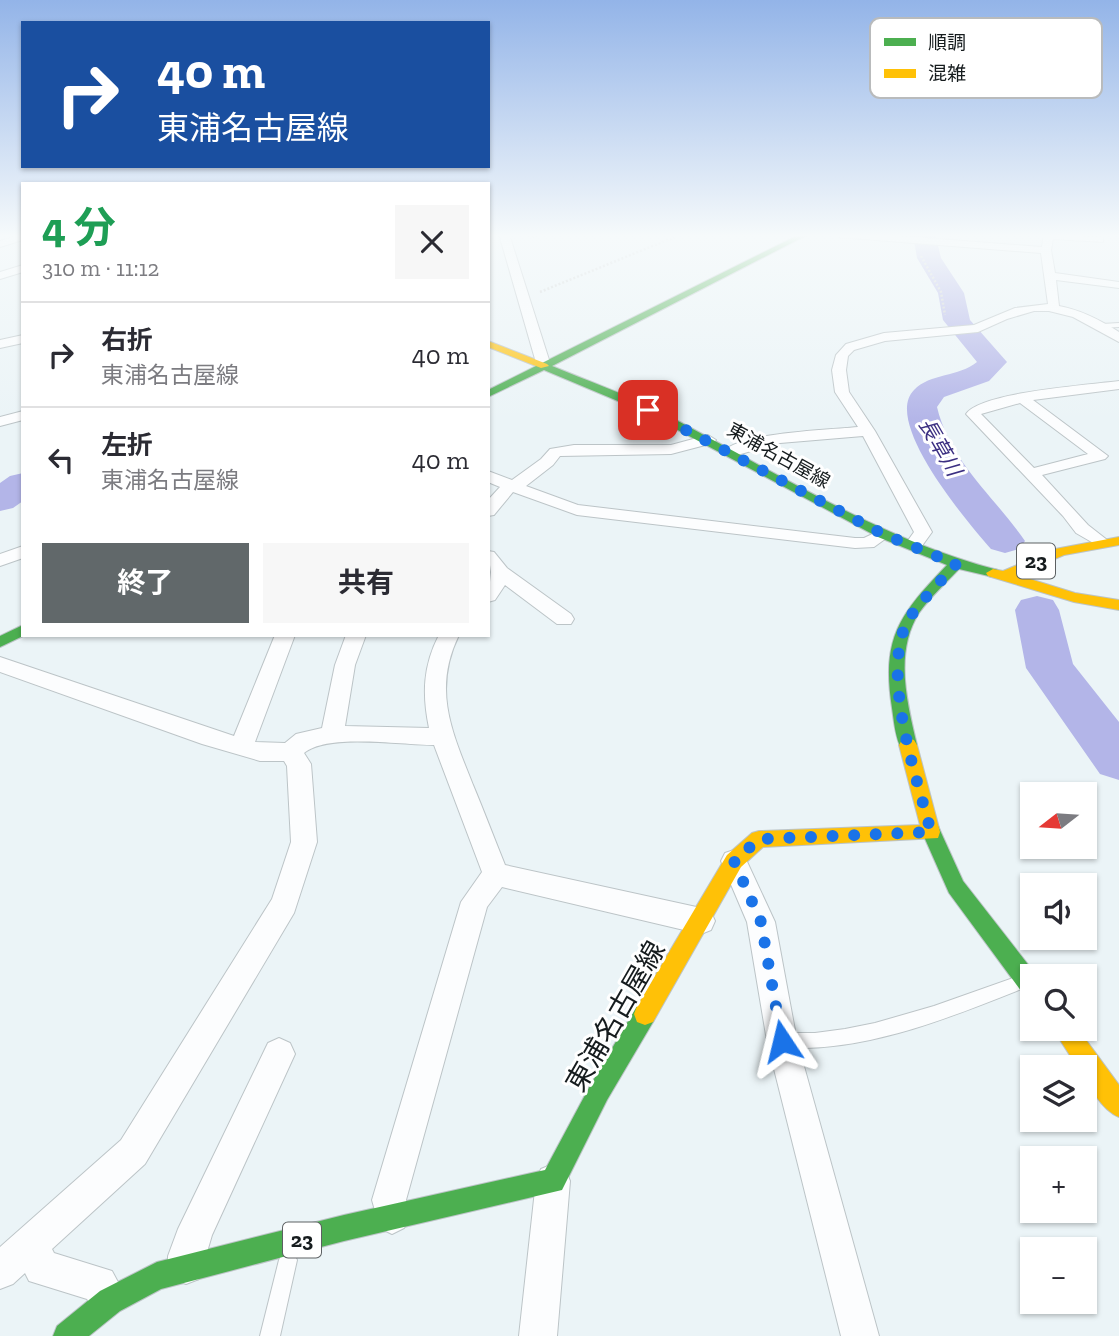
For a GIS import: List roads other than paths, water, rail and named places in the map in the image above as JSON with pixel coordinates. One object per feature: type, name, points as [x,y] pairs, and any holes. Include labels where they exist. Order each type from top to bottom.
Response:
[{"type":"main road","points":[[490,393],[682,296]]},
{"type":"main road","name":"東浦名古屋線","points":[[490,345],[648,410],[883,534],[956,564],[1074,597],[1119,606]]},
{"type":"main road","name":"23","points":[[1004,576],[1060,552],[1119,541]]},
{"type":"main road","points":[[956,564],[905,625],[896,676],[907,741],[931,832],[956,887],[1020,971]]},
{"type":"main road","points":[[0,642],[21,632]]},
{"type":"main road","name":"東浦名古屋線","points":[[553,1181],[599,1092],[734,861],[759,839],[931,832]]},
{"type":"main road","points":[[1072,1041],[1119,1105]]},
{"type":"main road","name":"23","points":[[67,1336],[110,1301],[157,1276],[392,1217],[553,1181]]},
{"type":"street","points":[[522,296],[544,366]]},
{"type":"street","points":[[1053,296],[1054,305]]},
{"type":"street","points":[[913,546],[923,532],[868,431],[842,393],[839,370],[842,355],[850,347],[868,341],[974,330],[986,327],[1002,316],[1054,305],[1102,326],[1119,338]]},
{"type":"street","points":[[1,341],[21,339]]},
{"type":"street","points":[[1102,543],[1082,529],[974,414],[976,410],[1021,397],[1119,385]]},
{"type":"street","points":[[1021,397],[1100,456],[1032,474]]},
{"type":"street","points":[[0,422],[21,416]]},
{"type":"street","points":[[730,452],[747,445],[868,431]]},
{"type":"street","points":[[490,509],[513,486],[547,462],[555,452],[575,449],[663,452],[692,447],[708,440]]},
{"type":"street","points":[[490,477],[559,505],[601,513],[855,544],[868,543],[883,534]]},
{"type":"street","points":[[0,561],[21,552]]},
{"type":"street","points":[[490,559],[500,572],[564,619]]},
{"type":"street","points":[[490,594],[500,572]]},
{"type":"street","points":[[242,745],[284,637]]},
{"type":"street","points":[[332,734],[345,666],[355,637]]},
{"type":"street","points":[[448,637],[433,672],[442,737],[496,874]]},
{"type":"street","points":[[0,664],[210,738],[260,752],[290,752],[304,740],[332,734],[442,737]]},
{"type":"street","points":[[0,1271],[133,1152],[284,904],[304,842],[299,764],[290,752]]},
{"type":"street","points":[[734,861],[761,922],[782,1041],[860,1336]]},
{"type":"street","points":[[496,874],[701,920]]},
{"type":"street","points":[[392,1217],[388,1199],[475,902],[496,874]]},
{"type":"street","points":[[186,1269],[186,1256],[196,1229],[279,1054]]},
{"type":"street","points":[[538,1336],[553,1181]]},
{"type":"street","points":[[30,1244],[42,1268],[99,1284],[110,1301]]},
{"type":"lane","points":[[1102,326],[1119,326]]},
{"type":"lane","points":[[782,1041],[817,1042],[854,1035],[1020,987]]},
{"type":"lane","points":[[270,1336],[292,1243]]},
{"type":"waterway","name":"長草川","points":[[952,296],[956,320],[992,362],[978,375],[941,387],[925,396],[921,407],[924,425],[965,492],[1005,541]]},
{"type":"waterway","points":[[0,500],[21,485]]},
{"type":"waterway","name":"長草川","points":[[1037,610],[1050,668],[1119,760]]}]
